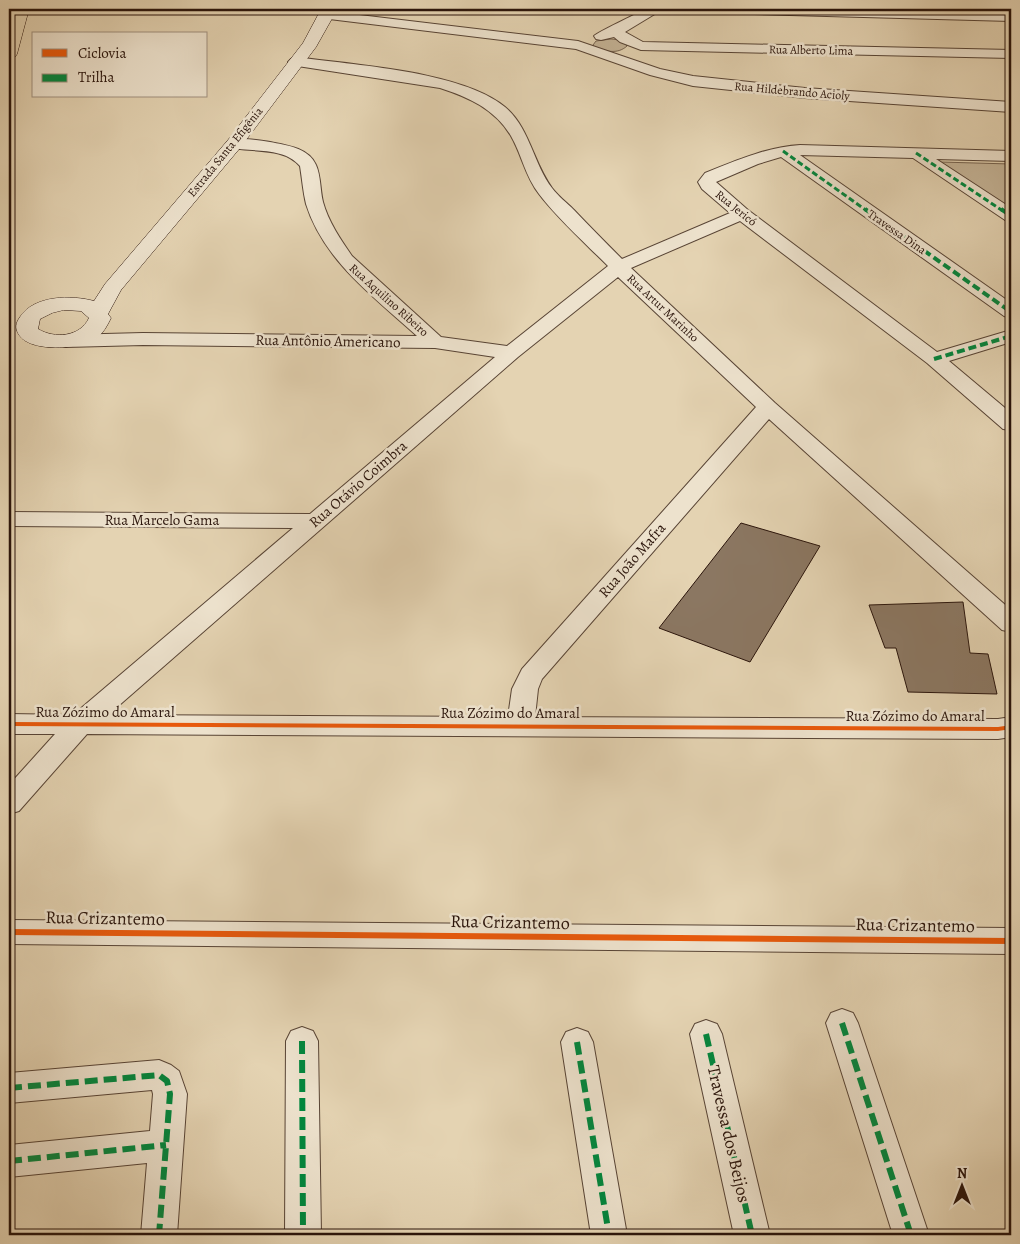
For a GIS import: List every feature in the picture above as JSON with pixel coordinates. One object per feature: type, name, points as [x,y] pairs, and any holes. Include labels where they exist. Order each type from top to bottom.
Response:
[{"type":"main road","points":[[9,54],[13,26],[21,9]]},
{"type":"street","points":[[325,12],[578,45],[616,31],[656,9]]},
{"type":"street","points":[[713,9],[1011,17]]},
{"type":"street","name":"Estrada Santa Efigênia","points":[[98,318],[112,288],[234,144],[321,26],[325,12]]},
{"type":"street","name":"Rua Alberto Lima","points":[[616,31],[625,39],[641,46],[1011,54]]},
{"type":"street","name":"Rua Hildebrando Acioly","points":[[578,45],[675,78],[716,84],[1011,107]]},
{"type":"street","points":[[624,61],[629,53],[641,46]]},
{"type":"street","name":"Rua Artur Marinho","points":[[296,62],[442,84],[465,91],[500,111],[513,126],[533,171],[546,192],[619,267],[768,407],[1011,624]]},
{"type":"street","name":"Rua Aquilino Ribeiro","points":[[234,144],[290,151],[302,158],[308,165],[315,204],[333,242],[345,260],[435,342]]},
{"type":"street","name":"Rua Jericó","points":[[1011,156],[822,150],[782,151],[752,160],[712,177],[707,182],[708,185],[742,214],[934,359],[1011,424]]},
{"type":"street","name":"Travessa Dina","points":[[782,151],[1011,312]]},
{"type":"street","points":[[916,153],[1011,216]]},
{"type":"street","name":"Rua Otávio Coimbra","points":[[9,803],[81,724],[511,353],[619,267],[742,214]]},
{"type":"street","points":[[9,320],[112,288]]},
{"type":"street","points":[[9,340],[66,340],[86,334],[98,318],[85,305],[64,304]]},
{"type":"street","points":[[33,314],[26,326],[28,332],[43,340]]},
{"type":"street","name":"Rua Antônio Americano","points":[[98,318],[143,339]]},
{"type":"street","points":[[934,359],[1011,336]]},
{"type":"street","name":"Rua Antônio Americano","points":[[66,340],[435,342],[511,353]]},
{"type":"street","name":"Rua João Mafra","points":[[520,726],[525,690],[531,675],[768,407]]},
{"type":"street","name":"Rua Marcelo Gama","points":[[9,519],[315,521]]},
{"type":"street","name":"Rua Zózimo do Amaral","points":[[9,724],[1011,728]]},
{"type":"street","name":"Rua Crizantemo","points":[[9,932],[1011,941]]},
{"type":"street","points":[[842,1023],[911,1235]]},
{"type":"street","name":"Travessa dos Beijos","points":[[706,1034],[752,1235]]},
{"type":"street","points":[[302,1041],[303,1235]]},
{"type":"street","points":[[577,1042],[609,1235]]},
{"type":"street","points":[[9,1088],[159,1075],[166,1081],[170,1094],[159,1235]]},
{"type":"street","points":[[9,1161],[166,1145]]},
{"type":"shaded area","points":[[621,40],[627,46],[619,51],[611,51],[602,50],[593,45],[596,41]]},
{"type":"shaded area","points":[[940,162],[1011,164],[1011,212]]},
{"type":"building","points":[[741,523],[820,546],[750,662],[659,628]]},
{"type":"building","points":[[963,602],[970,653],[988,654],[997,694],[908,692],[896,648],[885,648],[869,605]]},
{"type":"marked path","points":[[783,151],[1011,312]]},
{"type":"marked path","points":[[916,153],[1011,216]]},
{"type":"marked path","points":[[934,359],[1011,336]]},
{"type":"marked path","points":[[842,1023],[911,1235]]},
{"type":"marked path","points":[[706,1034],[752,1235]]},
{"type":"marked path","points":[[302,1041],[303,1235]]},
{"type":"marked path","points":[[577,1042],[609,1235]]},
{"type":"marked path","points":[[9,1088],[159,1075],[167,1081],[170,1094],[159,1235]]},
{"type":"marked path","points":[[9,1161],[166,1145]]},
{"type":"cycle path","points":[[9,724],[998,729],[1011,727]]},
{"type":"cycle path","points":[[9,932],[1011,941]]}]
